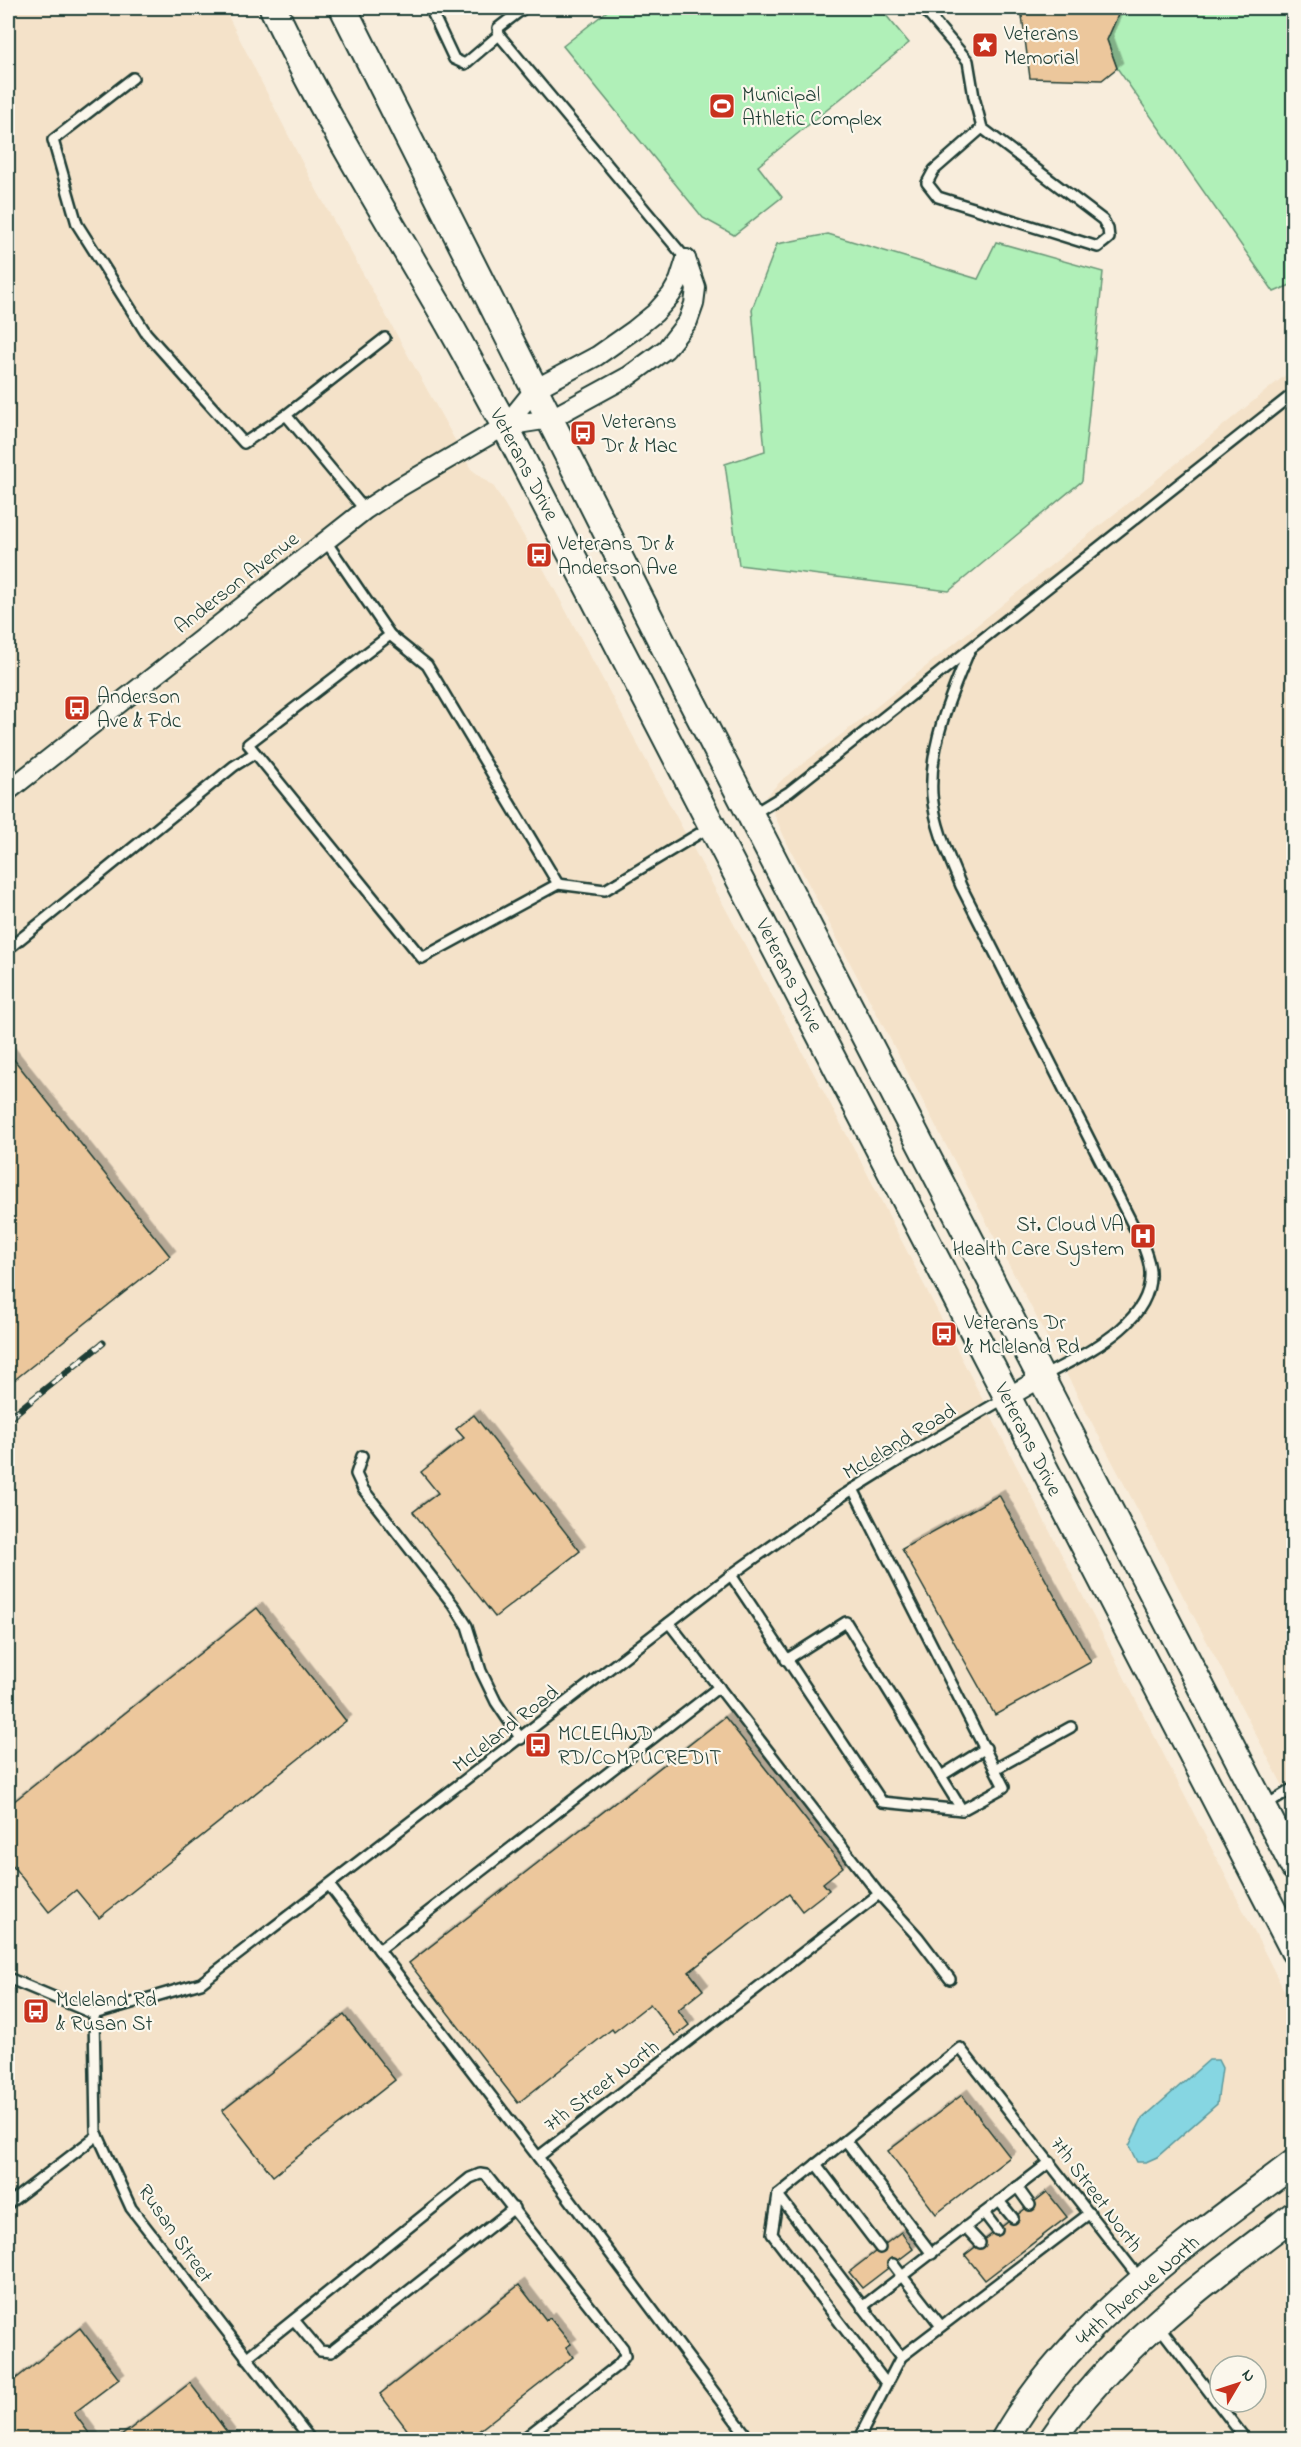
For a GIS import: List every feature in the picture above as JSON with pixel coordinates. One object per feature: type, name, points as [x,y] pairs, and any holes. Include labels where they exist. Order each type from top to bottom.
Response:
[{"type":"main road","name":"Veterans Drive","points":[[273,8],[342,142],[435,299],[505,426],[1293,1951]]},
{"type":"main road","name":"Veterans Drive","points":[[343,8],[751,815],[1293,1867]]},
{"type":"main road","name":"44th Avenue North","points":[[1004,2439],[1038,2387],[1065,2356],[1142,2281],[1293,2163]]},
{"type":"main road","name":"44th Avenue North","points":[[1052,2439],[1095,2383],[1156,2323],[1293,2215]]},
{"type":"street","name":"Anderson Avenue","points":[[505,426],[550,419],[650,362],[678,336],[688,321],[694,304],[696,288],[686,259]]},
{"type":"street","name":"Anderson Avenue","points":[[8,791],[365,510],[505,426],[535,389],[597,356],[655,313],[671,295],[679,281],[686,259]]},
{"type":"street","points":[[1008,1397],[1041,1378]]},
{"type":"lane","points":[[430,8],[454,59],[465,64],[499,35]]},
{"type":"lane","points":[[524,8],[498,28],[499,35],[686,259]]},
{"type":"lane","points":[[923,8],[968,62],[982,128],[1103,220],[1108,229],[1109,238],[1098,247],[938,198],[927,183],[934,170],[982,128]]},
{"type":"lane","points":[[133,78],[53,140],[77,224],[146,333],[244,443],[285,415],[386,338]]},
{"type":"lane","points":[[751,815],[789,792],[1293,393]]},
{"type":"lane","points":[[285,415],[365,510]]},
{"type":"lane","points":[[325,540],[390,635],[427,665],[558,884]]},
{"type":"lane","points":[[390,635],[248,744],[422,958],[558,884],[605,890],[713,825]]},
{"type":"lane","points":[[970,649],[954,688],[934,757],[932,795],[942,841],[961,886],[1143,1245],[1150,1271],[1148,1293],[1137,1312],[1119,1330],[1095,1347],[1041,1378]]},
{"type":"lane","points":[[8,949],[234,766],[255,753]]},
{"type":"lane","name":"McLeland Road","points":[[94,2014],[201,1983],[731,1575],[853,1489],[1008,1397]]},
{"type":"lane","points":[[362,1456],[356,1474],[363,1489],[455,1606],[467,1626],[481,1671],[496,1702],[520,1739]]},
{"type":"lane","points":[[731,1575],[882,1802],[962,1810],[1004,1787],[853,1489]]},
{"type":"lane","points":[[786,1660],[846,1622],[962,1810]]},
{"type":"lane","points":[[669,1623],[879,1894],[918,1937],[950,1979]]},
{"type":"lane","points":[[379,1950],[719,1687]]},
{"type":"lane","points":[[995,1768],[1071,1727]]},
{"type":"lane","points":[[941,1776],[986,1748]]},
{"type":"lane","points":[[1263,1807],[1293,1788]]},
{"type":"lane","points":[[329,1885],[538,2157]]},
{"type":"lane","name":"7th Street North","points":[[750,2439],[538,2157],[879,1894]]},
{"type":"lane","points":[[8,1978],[94,2014]]},
{"type":"lane","name":"Rusan Street","points":[[94,2014],[96,2131],[131,2208],[311,2439]]},
{"type":"lane","name":"7th Street North","points":[[778,2195],[960,2048],[1142,2281]]},
{"type":"lane","points":[[8,2204],[98,2135]]},
{"type":"lane","points":[[846,2141],[932,2254]]},
{"type":"lane","points":[[862,2307],[1050,2162]]},
{"type":"lane","points":[[816,2164],[880,2248]]},
{"type":"lane","points":[[246,2358],[470,2178],[480,2174],[486,2175],[623,2348],[625,2356],[618,2365],[522,2439]]},
{"type":"lane","points":[[1017,2187],[1030,2205]]},
{"type":"lane","points":[[778,2195],[901,2357]]},
{"type":"lane","points":[[778,2195],[772,2234],[886,2383]]},
{"type":"lane","points":[[999,2200],[1013,2218]]},
{"type":"lane","points":[[294,2320],[320,2351],[331,2352],[514,2208]]},
{"type":"lane","points":[[984,2213],[997,2230]]},
{"type":"lane","points":[[858,2439],[901,2357],[1090,2213]]},
{"type":"lane","points":[[965,2227],[980,2243]]},
{"type":"lane","points":[[1049,2231],[1057,2240]]},
{"type":"lane","points":[[1032,2244],[1040,2253]]},
{"type":"lane","points":[[1017,2256],[1023,2265]]},
{"type":"lane","points":[[893,2264],[940,2326]]},
{"type":"lane","points":[[999,2269],[1005,2278]]},
{"type":"lane","points":[[1156,2323],[1246,2439]]},
{"type":"shaded area","points":[[8,8],[224,8],[310,178],[471,469],[494,487],[542,566],[865,1169],[1293,2008],[1293,2439],[8,2440]]},
{"type":"shaded area","name":"St. Cloud VA Health Care System","points":[[1293,369],[1293,1805],[787,843],[766,796],[784,778],[854,725]]},
{"type":"green space","name":"Municipal Athletic Complex","points":[[611,8],[880,8],[909,43],[758,166],[782,197],[734,235],[703,218],[563,46]]},
{"type":"green space","points":[[1121,8],[1293,8],[1293,284],[1274,292],[1117,68],[1107,40]]},
{"type":"green space","points":[[828,234],[978,279],[996,242],[1103,272],[1082,481],[949,591],[739,565],[725,464],[765,451],[752,309],[777,244]]},
{"type":"water","points":[[1209,2060],[1218,2060],[1222,2068],[1217,2104],[1157,2157],[1146,2162],[1137,2162],[1129,2146],[1142,2119]]},
{"type":"building","points":[[1021,8],[1121,8],[1107,40],[1117,68],[1102,80],[1030,78]]},
{"type":"building","points":[[8,1052],[170,1256],[8,1385]]},
{"type":"building","points":[[474,1415],[580,1551],[495,1617],[413,1512],[438,1493],[421,1472],[464,1438],[456,1429]]},
{"type":"building","points":[[999,1495],[1091,1662],[995,1715],[902,1549]]},
{"type":"building","points":[[257,1608],[346,1721],[99,1918],[76,1890],[49,1912],[8,1860],[8,1806]]},
{"type":"building","points":[[725,1717],[843,1867],[823,1883],[829,1890],[802,1911],[789,1894],[689,1972],[703,1990],[678,2010],[689,2025],[675,2036],[650,2004],[614,2032],[612,2029],[518,2103],[409,1963]]},
{"type":"building","points":[[344,2015],[395,2080],[273,2176],[222,2111]]},
{"type":"building","points":[[962,2095],[1010,2157],[936,2214],[888,2151]]},
{"type":"building","points":[[1047,2192],[1067,2217],[985,2280],[965,2255]]},
{"type":"building","points":[[901,2232],[913,2249],[862,2288],[849,2272]]},
{"type":"building","points":[[519,2285],[546,2320],[550,2318],[571,2344],[566,2347],[573,2357],[467,2440],[415,2440],[380,2394]]},
{"type":"building","points":[[80,2328],[119,2379],[74,2413],[94,2440],[14,2440],[8,2431],[8,2385]]},
{"type":"building","points":[[190,2383],[233,2440],[116,2440]]},
{"type":"railway","points":[[8,1419],[103,1343]]},
{"type":"place","name":"Veterans Memorial","points":[[985,45]]},
{"type":"place","name":"Municipal Athletic Complex","points":[[722,106]]},
{"type":"place","name":"Veterans Dr & Mac","points":[[583,433]]},
{"type":"place","name":"Veterans Dr & Anderson Ave","points":[[539,555]]},
{"type":"place","name":"Anderson Ave & Fdc","points":[[77,708]]},
{"type":"place","name":"St. Cloud VA Health Care System","points":[[1143,1236]]},
{"type":"place","name":"Veterans Dr & Mcleland Rd","points":[[944,1334]]},
{"type":"place","name":"MCLELAND RD/COMPUCREDIT","points":[[538,1745]]},
{"type":"place","name":"Mcleland Rd & Rusan St","points":[[36,2011]]}]
